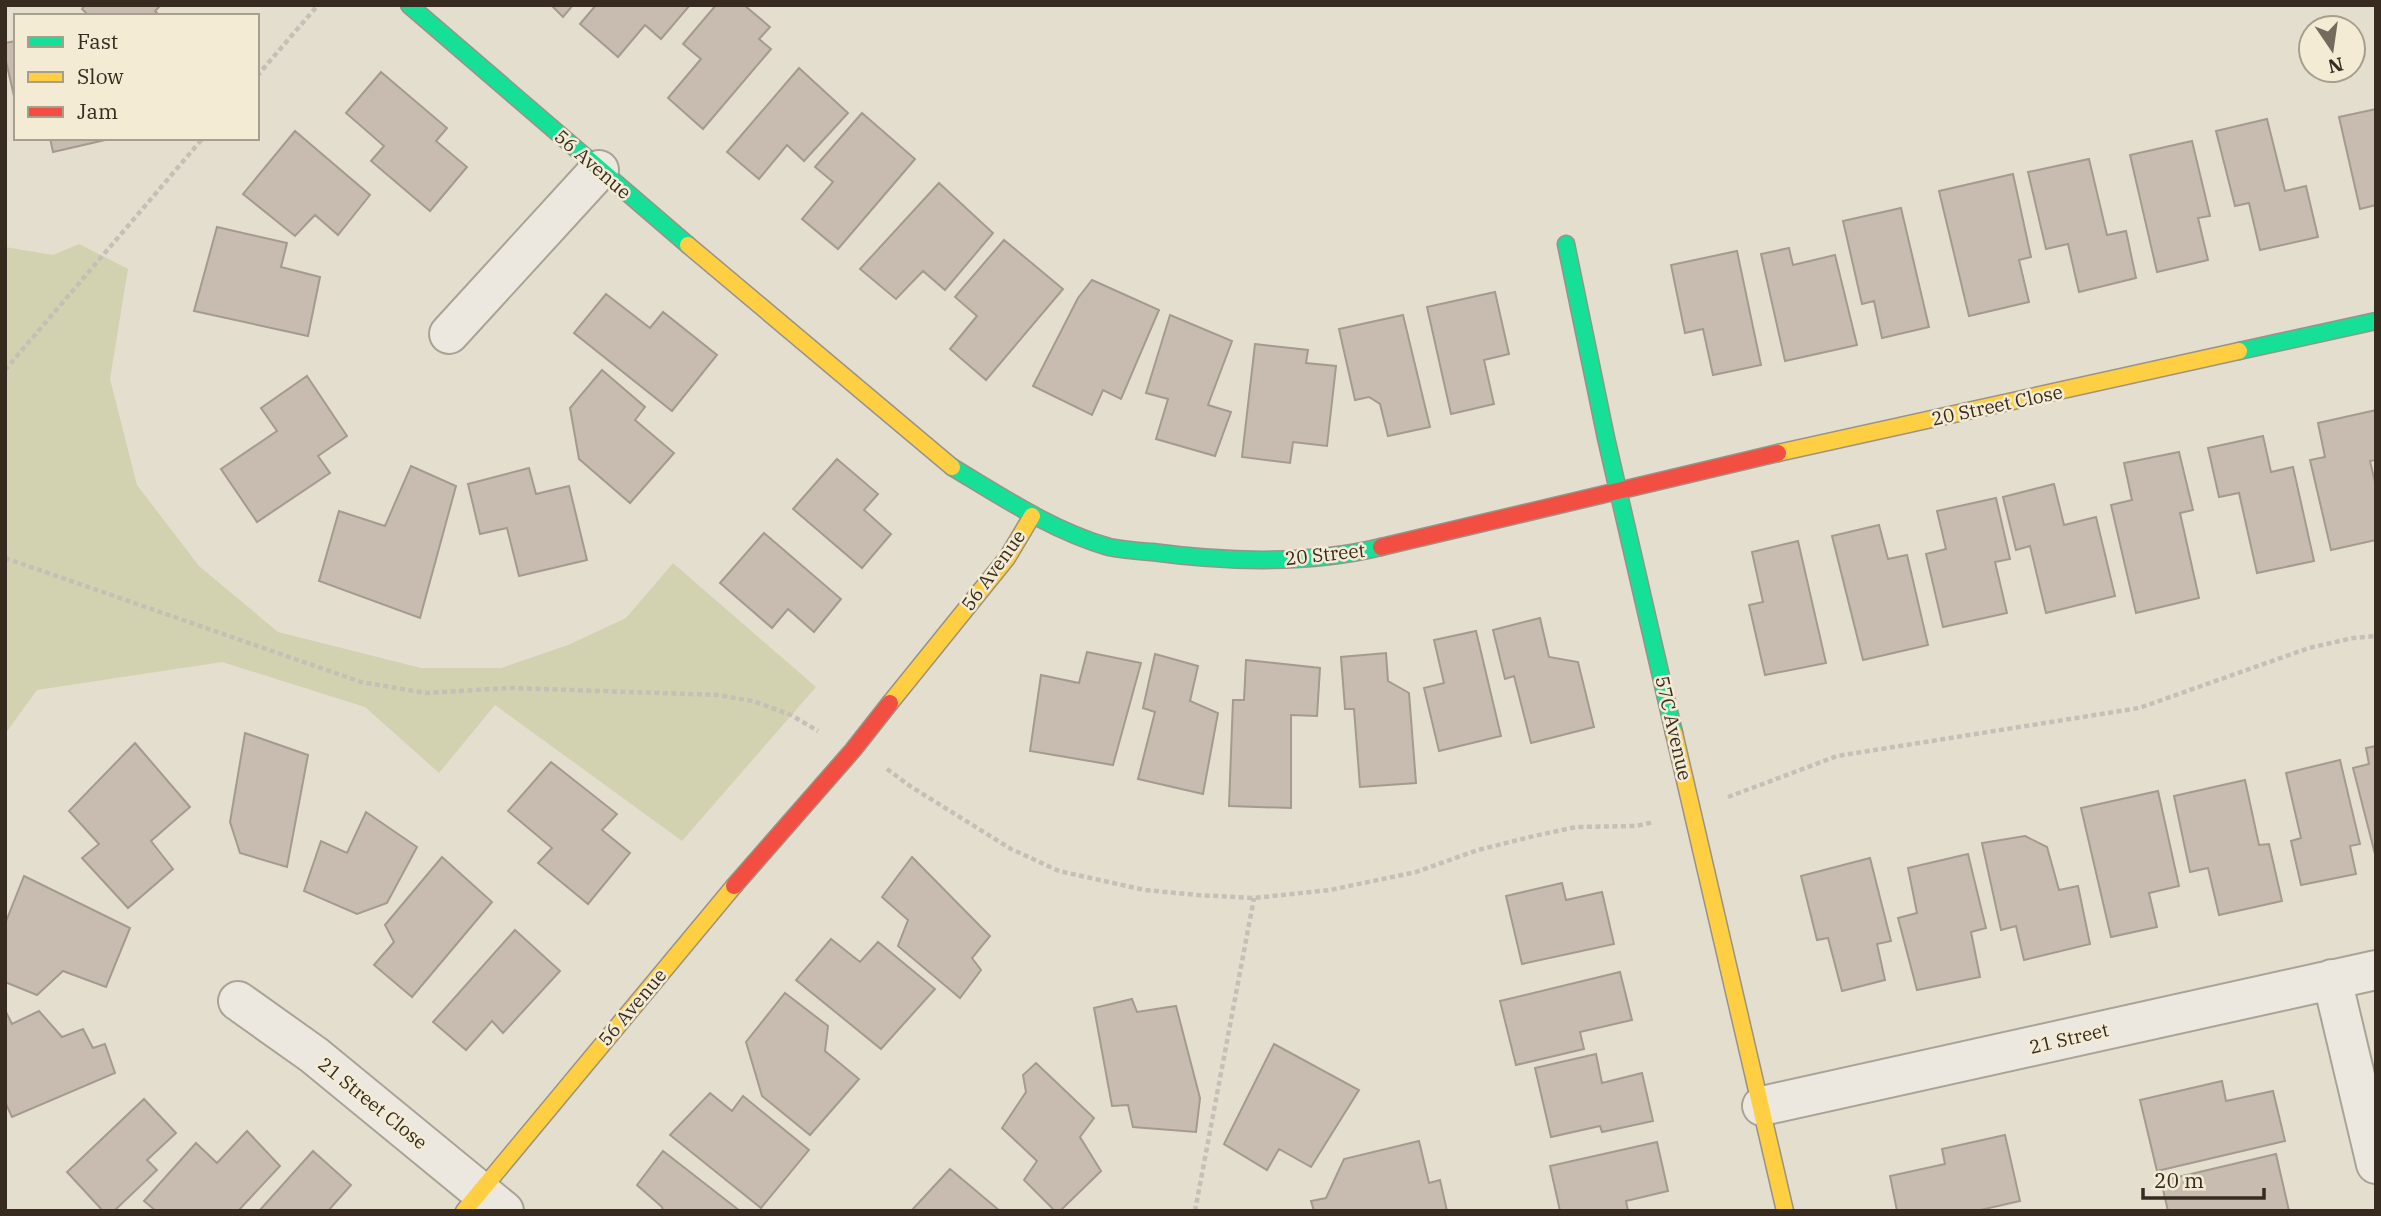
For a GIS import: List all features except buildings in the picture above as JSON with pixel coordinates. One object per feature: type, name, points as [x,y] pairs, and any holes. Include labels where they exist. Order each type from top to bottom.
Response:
[{"type":"street","name":"56 Avenue","points":[[409,5],[599,170],[948,464],[1032,516],[1007,558],[853,750],[716,906],[482,1204]]},
{"type":"street","points":[[449,334],[599,170]]},
{"type":"street","name":"57C Avenue","points":[[1566,244],[1618,490],[1785,1211]]},
{"type":"street","name":"20 Street Close","points":[[1618,490],[2376,321]]},
{"type":"street","name":"20 Street","points":[[1032,516],[1110,547],[1179,556],[1279,560],[1346,555],[1618,490]]},
{"type":"street","name":"21 Street","points":[[1762,1107],[2376,970]]},
{"type":"street","points":[[2332,979],[2376,1164]]},
{"type":"street","name":"21 Street Close","points":[[238,1001],[314,1055],[436,1153],[482,1204]]},
{"type":"path","points":[[259,74],[318,5]]},
{"type":"path","points":[[5,370],[202,140]]},
{"type":"path","points":[[5,558],[361,682],[426,693],[512,688],[718,695],[752,701],[801,720],[819,731]]},
{"type":"path","points":[[1737,794],[1837,756],[2139,708],[2308,648],[2376,636]]},
{"type":"path","points":[[892,771],[910,786],[1011,849],[1059,872],[1145,890],[1254,898],[1330,890],[1416,872],[1478,850],[1576,827],[1636,826],[1657,821]]},
{"type":"path","points":[[1195,1211],[1254,898]]},
{"type":"green space","points":[[79,244],[128,269],[110,379],[137,485],[199,566],[278,632],[421,668],[501,668],[568,645],[626,618],[673,563],[816,687],[682,841],[495,705],[439,773],[365,707],[222,662],[37,690],[5,734],[5,247],[53,255]]},
{"type":"traffic: fast","points":[[409,5],[688,245]]},
{"type":"traffic: fast","points":[[1566,244],[1606,438],[1674,733]]},
{"type":"traffic: fast","points":[[2239,351],[2376,321]]},
{"type":"traffic: fast","points":[[952,467],[1048,523],[1114,548],[1209,558],[1267,560],[1325,557],[1381,547]]},
{"type":"traffic: slow","points":[[688,245],[952,467]]},
{"type":"traffic: slow","points":[[1778,453],[2239,351]]},
{"type":"traffic: slow","points":[[890,703],[1007,558],[1032,516]]},
{"type":"traffic: slow","points":[[1674,733],[1785,1211]]},
{"type":"traffic: slow","points":[[464,1211],[734,886]]},
{"type":"traffic: jam","points":[[1381,547],[1778,453]]},
{"type":"traffic: jam","points":[[734,886],[853,750],[890,703]]}]
